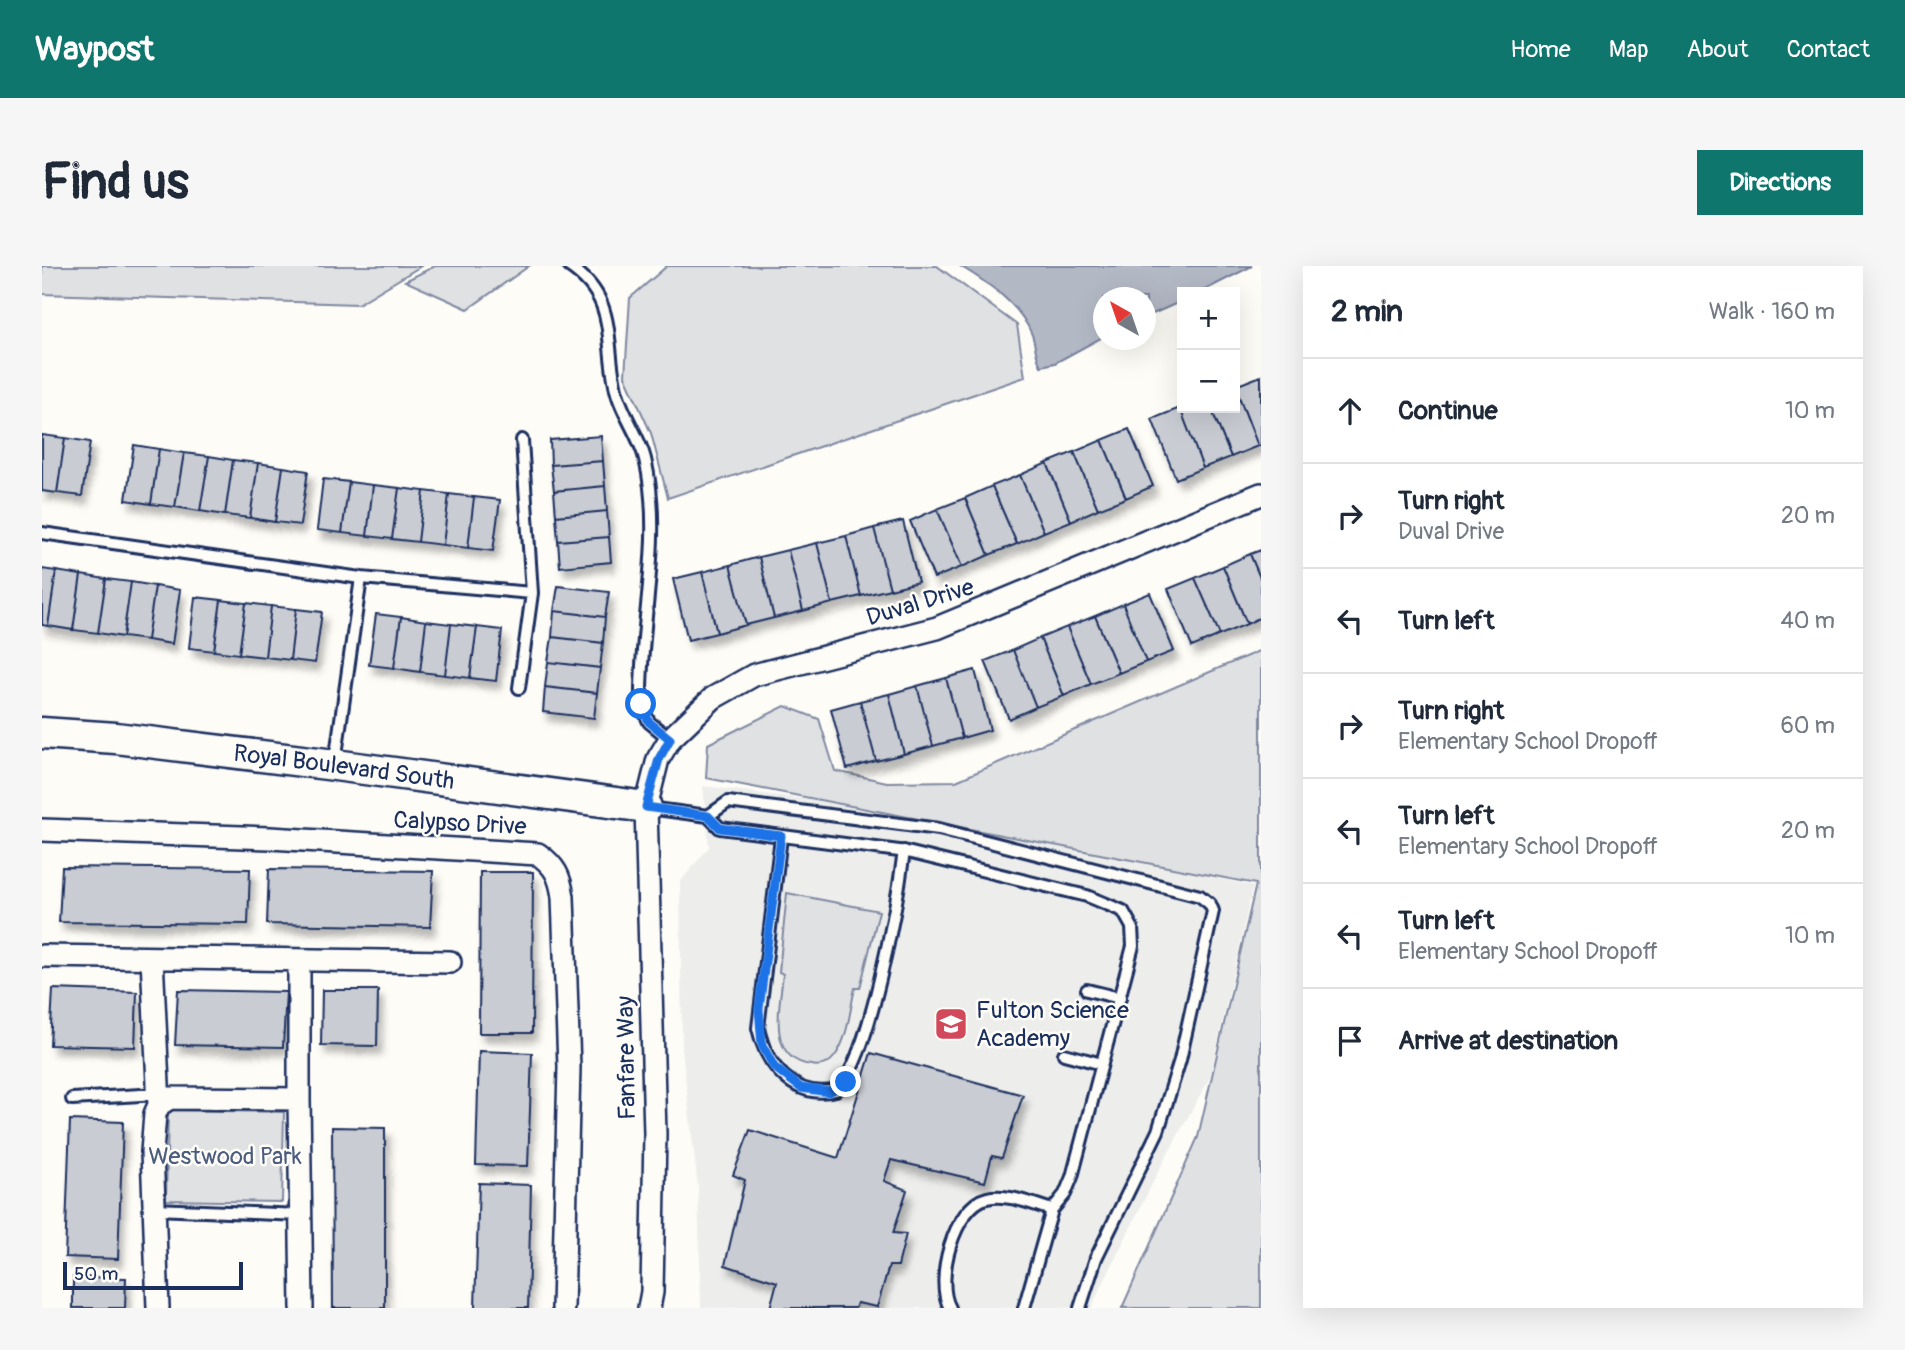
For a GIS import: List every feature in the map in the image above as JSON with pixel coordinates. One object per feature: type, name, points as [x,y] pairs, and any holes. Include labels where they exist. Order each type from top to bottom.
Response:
[{"type":"street","name":"Duval Drive","points":[[646,807],[659,759],[670,739],[713,698],[754,674],[937,628],[1261,494]]},
{"type":"street","name":"Royal Boulevard South","points":[[42,733],[116,738],[646,807]]},
{"type":"street","name":"Fanfare Way","points":[[646,807],[654,1134],[652,1292],[649,1308]]},
{"type":"street","name":"Calypso Drive","points":[[42,830],[270,838],[538,854],[552,864],[560,880],[563,897],[569,1067],[563,1308]]},
{"type":"street","points":[[42,956],[450,962]]},
{"type":"street","points":[[152,958],[158,1100],[152,1152],[158,1308]]},
{"type":"street","points":[[299,960],[302,1308]]},
{"type":"street","points":[[158,1100],[299,1099]]},
{"type":"lane","points":[[569,266],[590,285],[608,318],[615,384],[625,419],[645,457],[651,506],[641,704],[649,722],[670,739]]},
{"type":"lane","points":[[519,688],[532,593],[522,440]]},
{"type":"lane","points":[[42,533],[362,578],[532,593]]},
{"type":"lane","points":[[335,765],[362,578]]},
{"type":"lane","points":[[708,816],[728,803],[939,829],[1200,896],[1210,904],[1213,911],[1205,959],[1180,1060],[1158,1130],[1096,1258],[1080,1308]]},
{"type":"lane","points":[[646,807],[708,816],[720,828],[904,851],[1037,882],[1087,896],[1123,911],[1132,926],[1133,946],[1072,1177],[1065,1194],[1052,1210],[1024,1308]]},
{"type":"lane","points":[[781,836],[758,1028],[765,1054],[774,1067],[794,1084],[815,1091],[836,1090],[851,1074],[865,1035],[897,908],[904,851]]},
{"type":"lane","points":[[1087,990],[1120,998]]},
{"type":"lane","points":[[1064,1054],[1102,1064]]},
{"type":"lane","points":[[72,1099],[158,1100]]},
{"type":"lane","points":[[950,1308],[943,1293],[944,1276],[954,1235],[968,1209],[983,1199],[994,1197],[1052,1210]]},
{"type":"lane","points":[[155,1209],[301,1215]]},
{"type":"shaded area","points":[[960,266],[1252,266],[1211,287],[1177,287],[1177,303],[1156,313],[1156,287],[1093,287],[1093,342],[1055,363],[1041,366],[1027,324],[1011,304],[992,287]]},
{"type":"shaded area","name":"Fulton Science Academy","points":[[703,786],[919,813],[1253,886],[1210,1077],[1158,1172],[1091,1308],[701,1308],[698,1188],[682,1050],[680,882],[709,847]]},
{"type":"green space","points":[[42,266],[421,266],[358,304],[42,294]]},
{"type":"green space","points":[[435,266],[529,266],[468,309],[405,281]]},
{"type":"green space","points":[[667,266],[937,266],[1017,325],[1025,377],[668,498],[651,433],[625,376],[630,298]]},
{"type":"green space","points":[[1261,650],[1261,1308],[1122,1308],[1198,1137],[1256,884],[706,778],[708,744],[785,706],[819,719],[835,771],[887,782],[956,781]]},
{"type":"green space","points":[[787,893],[879,911],[860,988],[855,988],[843,1041],[833,1059],[821,1065],[797,1061],[787,1053],[779,1029],[783,974],[779,972]]},
{"type":"green space","name":"Westwood Park","points":[[168,1110],[284,1112],[282,1202],[166,1200]]},
{"type":"building","points":[[1261,376],[1261,445],[1258,446],[1240,399],[1240,384]]},
{"type":"building","points":[[1240,400],[1258,446],[1231,457],[1213,413],[1240,413]]},
{"type":"building","points":[[1177,409],[1177,413],[1182,413],[1203,468],[1176,479],[1152,419]]},
{"type":"building","points":[[1182,413],[1213,413],[1231,457],[1203,468]]},
{"type":"building","points":[[1129,429],[1153,486],[1126,498],[1102,440]]},
{"type":"building","points":[[42,435],[65,438],[57,493],[42,491]]},
{"type":"building","points":[[601,436],[603,461],[551,465],[550,440]]},
{"type":"building","points":[[65,438],[90,442],[82,496],[57,493]]},
{"type":"building","points":[[1102,440],[1126,498],[1098,509],[1074,452]]},
{"type":"building","points":[[134,445],[159,449],[151,504],[126,500]]},
{"type":"building","points":[[159,449],[184,453],[175,507],[151,504]]},
{"type":"building","points":[[1074,452],[1098,509],[1071,521],[1047,463]]},
{"type":"building","points":[[184,453],[209,456],[200,511],[175,507]]},
{"type":"building","points":[[209,456],[233,460],[225,515],[200,511]]},
{"type":"building","points":[[233,460],[258,463],[250,518],[225,515]]},
{"type":"building","points":[[603,461],[605,486],[554,491],[551,465]]},
{"type":"building","points":[[258,463],[283,467],[275,522],[250,518]]},
{"type":"building","points":[[1047,463],[1071,521],[1044,532],[1020,475]]},
{"type":"building","points":[[283,467],[308,471],[300,525],[275,522]]},
{"type":"building","points":[[1020,475],[1044,532],[1017,544],[992,486]]},
{"type":"building","points":[[323,479],[349,482],[342,533],[317,530]]},
{"type":"building","points":[[349,482],[373,485],[367,536],[342,533]]},
{"type":"building","points":[[373,485],[399,488],[392,539],[367,536]]},
{"type":"building","points":[[605,486],[607,511],[556,516],[554,491]]},
{"type":"building","points":[[992,486],[1017,544],[989,555],[965,498]]},
{"type":"building","points":[[399,488],[424,491],[418,542],[392,539]]},
{"type":"building","points":[[424,491],[449,494],[443,545],[418,542]]},
{"type":"building","points":[[449,494],[474,497],[468,548],[443,545]]},
{"type":"building","points":[[474,497],[500,500],[493,551],[468,548]]},
{"type":"building","points":[[965,498],[989,555],[962,567],[937,509]]},
{"type":"building","points":[[937,509],[962,567],[934,578],[910,521]]},
{"type":"building","points":[[607,511],[609,537],[558,541],[556,516]]},
{"type":"building","points":[[903,521],[918,582],[890,589],[874,528]]},
{"type":"building","points":[[874,528],[890,589],[861,596],[846,536]]},
{"type":"building","points":[[846,536],[861,596],[832,603],[817,543]]},
{"type":"building","points":[[609,537],[611,562],[560,567],[558,541]]},
{"type":"building","points":[[817,543],[832,603],[803,611],[788,550]]},
{"type":"building","points":[[788,550],[803,611],[774,618],[759,557]]},
{"type":"building","points":[[1261,550],[1261,580],[1250,554]]},
{"type":"building","points":[[1250,554],[1261,580],[1261,617],[1247,624],[1223,566]]},
{"type":"building","points":[[759,557],[774,618],[746,625],[730,565]]},
{"type":"building","points":[[730,565],[746,625],[717,633],[702,572]]},
{"type":"building","points":[[1223,566],[1247,624],[1220,635],[1195,578]]},
{"type":"building","points":[[42,569],[56,571],[48,626],[42,625]]},
{"type":"building","points":[[56,571],[81,575],[73,630],[48,626]]},
{"type":"building","points":[[702,572],[717,633],[688,640],[673,579]]},
{"type":"building","points":[[81,575],[106,579],[98,633],[73,630]]},
{"type":"building","points":[[1195,578],[1220,635],[1192,647],[1168,589]]},
{"type":"building","points":[[106,579],[131,582],[123,637],[98,633]]},
{"type":"building","points":[[131,582],[155,586],[147,640],[123,637]]},
{"type":"building","points":[[155,586],[180,590],[172,644],[147,640]]},
{"type":"building","points":[[558,586],[609,592],[605,617],[554,611]]},
{"type":"building","points":[[1150,593],[1174,651],[1146,662],[1123,604]]},
{"type":"building","points":[[195,597],[221,600],[214,651],[189,648]]},
{"type":"building","points":[[221,600],[246,603],[239,654],[214,651]]},
{"type":"building","points":[[246,603],[271,606],[265,657],[239,654]]},
{"type":"building","points":[[1123,604],[1146,662],[1119,673],[1095,616]]},
{"type":"building","points":[[271,606],[296,609],[290,660],[265,657]]},
{"type":"building","points":[[296,609],[322,612],[315,663],[290,660]]},
{"type":"building","points":[[554,611],[605,617],[603,643],[552,637]]},
{"type":"building","points":[[376,614],[401,617],[394,668],[369,665]]},
{"type":"building","points":[[1095,616],[1119,673],[1091,684],[1067,627]]},
{"type":"building","points":[[401,617],[426,621],[420,672],[394,668]]},
{"type":"building","points":[[426,621],[451,624],[445,675],[420,672]]},
{"type":"building","points":[[451,624],[477,627],[470,678],[445,675]]},
{"type":"building","points":[[477,627],[502,630],[496,681],[470,678]]},
{"type":"building","points":[[1067,627],[1091,684],[1064,696],[1040,638]]},
{"type":"building","points":[[552,637],[603,643],[600,668],[548,662]]},
{"type":"building","points":[[1040,638],[1064,696],[1036,707],[1013,650]]},
{"type":"building","points":[[1013,650],[1036,707],[1009,719],[985,661]]},
{"type":"building","points":[[548,662],[600,668],[597,693],[545,687]]},
{"type":"building","points":[[975,670],[990,730],[962,738],[946,678]]},
{"type":"building","points":[[946,678],[962,738],[933,746],[917,686]]},
{"type":"building","points":[[917,686],[933,746],[904,754],[889,694]]},
{"type":"building","points":[[545,687],[597,693],[594,718],[543,712]]},
{"type":"building","points":[[889,694],[904,754],[876,761],[860,701]]},
{"type":"building","points":[[860,701],[876,761],[847,769],[831,709]]},
{"type":"building","points":[[62,867],[250,869],[248,924],[59,922]]},
{"type":"building","points":[[269,869],[433,871],[430,927],[267,924]]},
{"type":"building","points":[[480,872],[533,872],[532,1033],[479,1033]]},
{"type":"building","points":[[53,989],[137,992],[135,1047],[50,1045]]},
{"type":"building","points":[[178,990],[286,992],[283,1047],[175,1045]]},
{"type":"building","points":[[322,990],[378,990],[377,1046],[321,1045]]},
{"type":"building","points":[[479,1051],[532,1053],[528,1166],[476,1165]]},
{"type":"building","points":[[871,1053],[1023,1095],[1002,1158],[992,1156],[985,1182],[891,1160],[884,1181],[907,1190],[893,1233],[906,1234],[898,1266],[889,1266],[877,1307],[857,1303],[855,1308],[770,1308],[777,1282],[725,1265],[745,1180],[733,1175],[750,1130],[838,1158]]},
{"type":"building","points":[[70,1120],[123,1122],[118,1259],[65,1257]]},
{"type":"building","points":[[332,1127],[385,1128],[385,1308],[333,1308]]},
{"type":"building","points":[[479,1183],[531,1185],[528,1308],[475,1308]]},
{"type":"building","points":[[73,1277],[126,1278],[125,1308],[73,1308]]},
{"type":"place","name":"Fulton Science Academy","points":[[951,1024]]},
{"type":"route","points":[[641,704],[649,722],[670,739],[659,759],[646,807],[708,816],[720,828],[781,836],[759,1009],[758,1028],[762,1045],[774,1067],[801,1088],[829,1092],[846,1082]]}]
